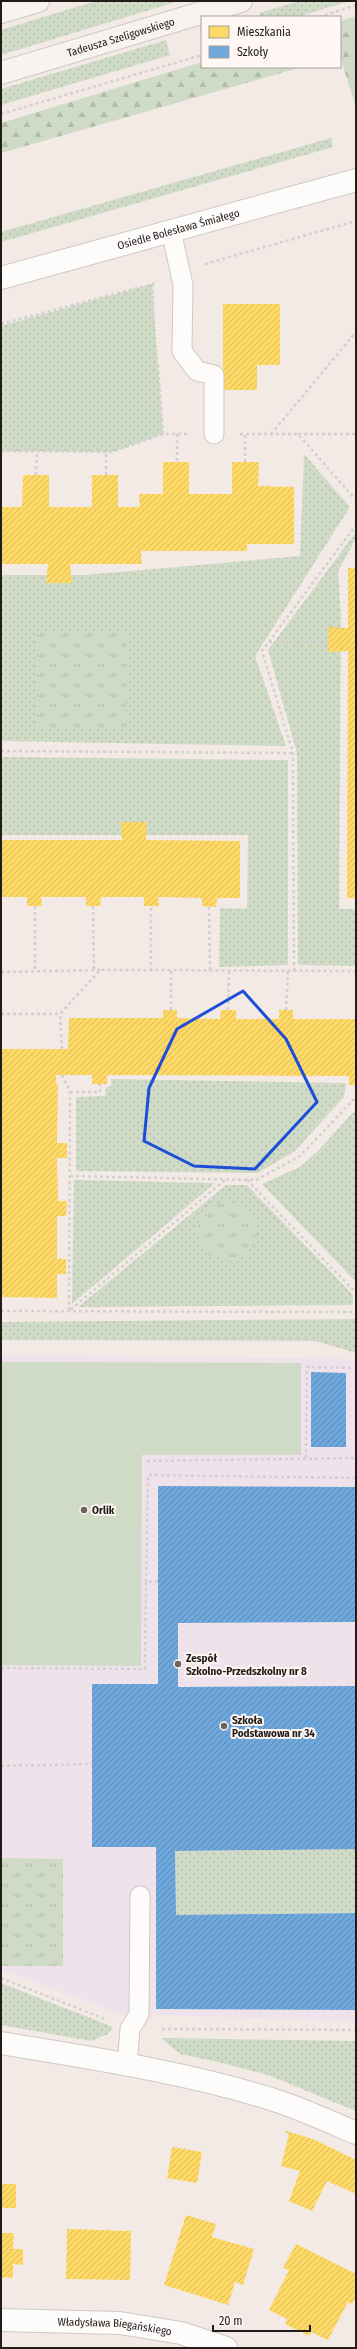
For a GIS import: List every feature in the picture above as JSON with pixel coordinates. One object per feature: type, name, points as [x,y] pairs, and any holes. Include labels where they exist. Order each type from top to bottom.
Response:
[{"type":"street","points":[[1,12],[38,1]]},
{"type":"street","name":"Tadeusza Szeligowskiego","points":[[1,73],[241,1]]},
{"type":"street","name":"Osiedle Bolesława Śmiałego","points":[[1,278],[170,230],[356,180]]},
{"type":"street","points":[[1,2043],[127,2066],[229,2088],[272,2099],[356,2133]]},
{"type":"street","name":"Władysława Biegańskiego","points":[[1,2320],[120,2323],[181,2333],[226,2348]]},
{"type":"lane","points":[[170,230],[182,285],[182,350],[197,371],[214,376],[214,434]]},
{"type":"lane","points":[[127,2066],[130,2029],[139,2014],[140,1896]]},
{"type":"path","points":[[322,16],[356,5]]},
{"type":"path","points":[[1,114],[201,55]]},
{"type":"path","points":[[271,434],[356,332]]},
{"type":"path","points":[[177,434],[177,462]]},
{"type":"path","points":[[245,434],[245,462]]},
{"type":"path","points":[[298,434],[356,434]]},
{"type":"path","points":[[36,475],[37,451]]},
{"type":"path","points":[[106,452],[106,475]]},
{"type":"path","points":[[294,971],[292,753],[262,651],[356,525]]},
{"type":"path","points":[[269,642],[328,641]]},
{"type":"path","points":[[1,751],[292,753]]},
{"type":"path","points":[[35,906],[35,971]]},
{"type":"path","points":[[93,906],[94,970]]},
{"type":"path","points":[[151,906],[151,971]]},
{"type":"path","points":[[210,906],[210,972]]},
{"type":"path","points":[[1,972],[94,970],[210,972],[356,971]]},
{"type":"path","points":[[62,1049],[60,1014],[100,970]]},
{"type":"path","points":[[171,971],[171,1010]]},
{"type":"path","points":[[286,1010],[288,971]]},
{"type":"path","points":[[228,1010],[229,972]]},
{"type":"path","points":[[1,1014],[60,1014]]},
{"type":"path","points":[[62,1075],[70,1092],[70,1176],[68,1209],[69,1311]]},
{"type":"path","points":[[70,1092],[100,1092],[100,1084]]},
{"type":"path","points":[[70,1176],[256,1180],[300,1156],[356,1097]]},
{"type":"path","points":[[69,1311],[225,1180]]},
{"type":"path","points":[[247,1180],[356,1293]]},
{"type":"path","points":[[1,1311],[356,1312]]},
{"type":"path","points":[[306,1458],[307,1367],[356,1368]]},
{"type":"path","points":[[147,1461],[356,1458]]},
{"type":"path","points":[[1,1668],[145,1669],[148,1476],[356,1478]]},
{"type":"path","points":[[146,1582],[158,1582]]},
{"type":"path","points":[[1,1766],[92,1764]]},
{"type":"path","points":[[1,1978],[130,2029],[356,2030]]},
{"type":"highlighted area","points":[[243,991],[286,1039],[317,1102],[255,1169],[194,1166],[144,1141],[149,1088],[177,1029]]},
{"type":"shaded area","name":"Zespół Szkolno-Przedszkolny nr 8","points":[[1,1355],[356,1359],[356,2021],[121,2014],[1,1970]]},
{"type":"green space","points":[[96,1],[179,1],[1,55],[1,30]]},
{"type":"green space","points":[[299,1],[350,1],[300,16],[260,16],[259,13]]},
{"type":"green space","points":[[356,16],[356,107],[341,60],[341,21]]},
{"type":"green space","points":[[166,40],[170,55],[1,105],[1,89]]},
{"type":"green space","points":[[201,62],[201,68],[298,68],[1,153],[1,123]]},
{"type":"green space","points":[[331,138],[333,147],[1,242],[1,232]]},
{"type":"green space","points":[[152,284],[163,434],[112,452],[1,451],[1,326]]},
{"type":"green space","points":[[304,454],[350,507],[255,656],[286,746],[1,741],[1,575],[85,575],[300,556]]},
{"type":"green space","points":[[356,532],[356,538],[338,571],[341,617],[339,909],[356,909],[356,966],[298,965],[297,753],[268,650]]},
{"type":"green space","points":[[37,631],[127,633],[126,729],[36,729]]},
{"type":"green space","points":[[1,757],[288,760],[288,965],[219,967],[220,908],[247,909],[248,835],[1,835]]},
{"type":"green space","points":[[111,1079],[346,1083],[344,1097],[295,1151],[258,1173],[76,1171],[76,1097],[105,1096],[106,1088],[112,1085]]},
{"type":"green space","points":[[356,1109],[356,1282],[262,1184],[300,1167],[318,1151]]},
{"type":"green space","points":[[74,1180],[215,1183],[72,1304]]},
{"type":"green space","points":[[226,1185],[247,1185],[353,1295],[353,1305],[78,1307]]},
{"type":"green space","points":[[224,1201],[247,1208],[259,1231],[247,1255],[229,1262],[204,1253],[196,1231],[203,1210]]},
{"type":"green space","points":[[356,1319],[356,1353],[316,1341],[1,1340],[1,1322]]},
{"type":"green space","points":[[1,1362],[301,1363],[301,1455],[142,1455],[141,1666],[1,1665]]},
{"type":"green space","points":[[356,1849],[356,1913],[176,1915],[175,1851]]},
{"type":"green space","points":[[1,1858],[63,1859],[63,1966],[1,1966]]},
{"type":"green space","points":[[1,1983],[113,2027],[108,2034],[91,2041],[1,2025]]},
{"type":"green space","points":[[161,2038],[356,2041],[356,2111],[268,2075],[180,2054]]},
{"type":"building: Mieszkania","points":[[223,304],[280,304],[280,365],[257,365],[257,390],[223,390]]},
{"type":"building: Mieszkania","points":[[163,462],[189,462],[189,494],[232,494],[232,462],[259,462],[258,486],[294,487],[294,544],[247,544],[247,551],[141,551],[142,564],[70,564],[72,583],[46,583],[48,564],[1,564],[1,507],[22,507],[23,475],[49,475],[49,507],[92,507],[92,475],[118,475],[118,507],[140,507],[139,494],[163,494]]},
{"type":"building: Mieszkania","points":[[348,568],[356,568],[356,898],[347,898],[348,651],[328,652],[328,627],[348,628]]},
{"type":"building: Mieszkania","points":[[121,822],[147,822],[146,840],[240,841],[240,898],[217,898],[216,907],[202,906],[202,898],[158,897],[159,906],[144,906],[144,897],[101,897],[100,906],[86,906],[86,897],[41,897],[42,906],[27,906],[27,897],[1,897],[1,840],[122,840]]},
{"type":"building: Mieszkania","points":[[163,1010],[177,1010],[177,1018],[220,1019],[221,1010],[236,1010],[236,1019],[279,1019],[279,1010],[293,1010],[293,1019],[356,1019],[356,1085],[349,1085],[349,1076],[107,1075],[107,1084],[92,1084],[92,1075],[56,1075],[56,1084],[58,1084],[57,1143],[67,1143],[67,1158],[57,1158],[58,1201],[67,1201],[66,1216],[57,1216],[57,1259],[66,1259],[66,1274],[57,1274],[57,1298],[1,1297],[1,1049],[68,1049],[69,1018],[163,1018]]},
{"type":"building: Mieszkania","points":[[286,2131],[313,2139],[356,2160],[356,2194],[327,2181],[312,2211],[289,2201],[300,2171],[281,2166],[289,2134],[285,2133]]},
{"type":"building: Mieszkania","points":[[172,2147],[202,2152],[197,2183],[167,2178]]},
{"type":"building: Mieszkania","points":[[1,2184],[16,2184],[16,2208],[1,2208]]},
{"type":"building: Mieszkania","points":[[186,2215],[216,2224],[212,2237],[254,2249],[243,2285],[235,2282],[228,2305],[164,2285]]},
{"type":"building: Mieszkania","points":[[67,2229],[131,2231],[130,2280],[66,2279]]},
{"type":"building: Mieszkania","points":[[1,2233],[14,2233],[13,2249],[23,2249],[23,2265],[13,2264],[13,2278],[1,2277]]},
{"type":"building: Mieszkania","points":[[296,2244],[356,2274],[356,2297],[352,2304],[348,2302],[328,2340],[311,2332],[309,2336],[285,2324],[287,2319],[269,2310],[289,2270],[283,2268]]},
{"type":"building: Szkoły","points":[[311,1372],[346,1373],[346,1447],[311,1447]]},
{"type":"building: Szkoły","name":"Szkoła Podstawowa nr 34","points":[[158,1486],[356,1487],[356,1622],[178,1623],[178,1687],[356,1686],[356,1849],[175,1851],[176,1915],[356,1913],[356,2010],[156,2009],[156,1847],[92,1847],[92,1684],[158,1684]]},
{"type":"place","name":"Orlik","points":[[84,1510]]},
{"type":"place","name":"Zespół Szkolno-Przedszkolny nr 8","points":[[178,1664]]},
{"type":"place","name":"Szkoła Podstawowa nr 34","points":[[224,1726]]}]
